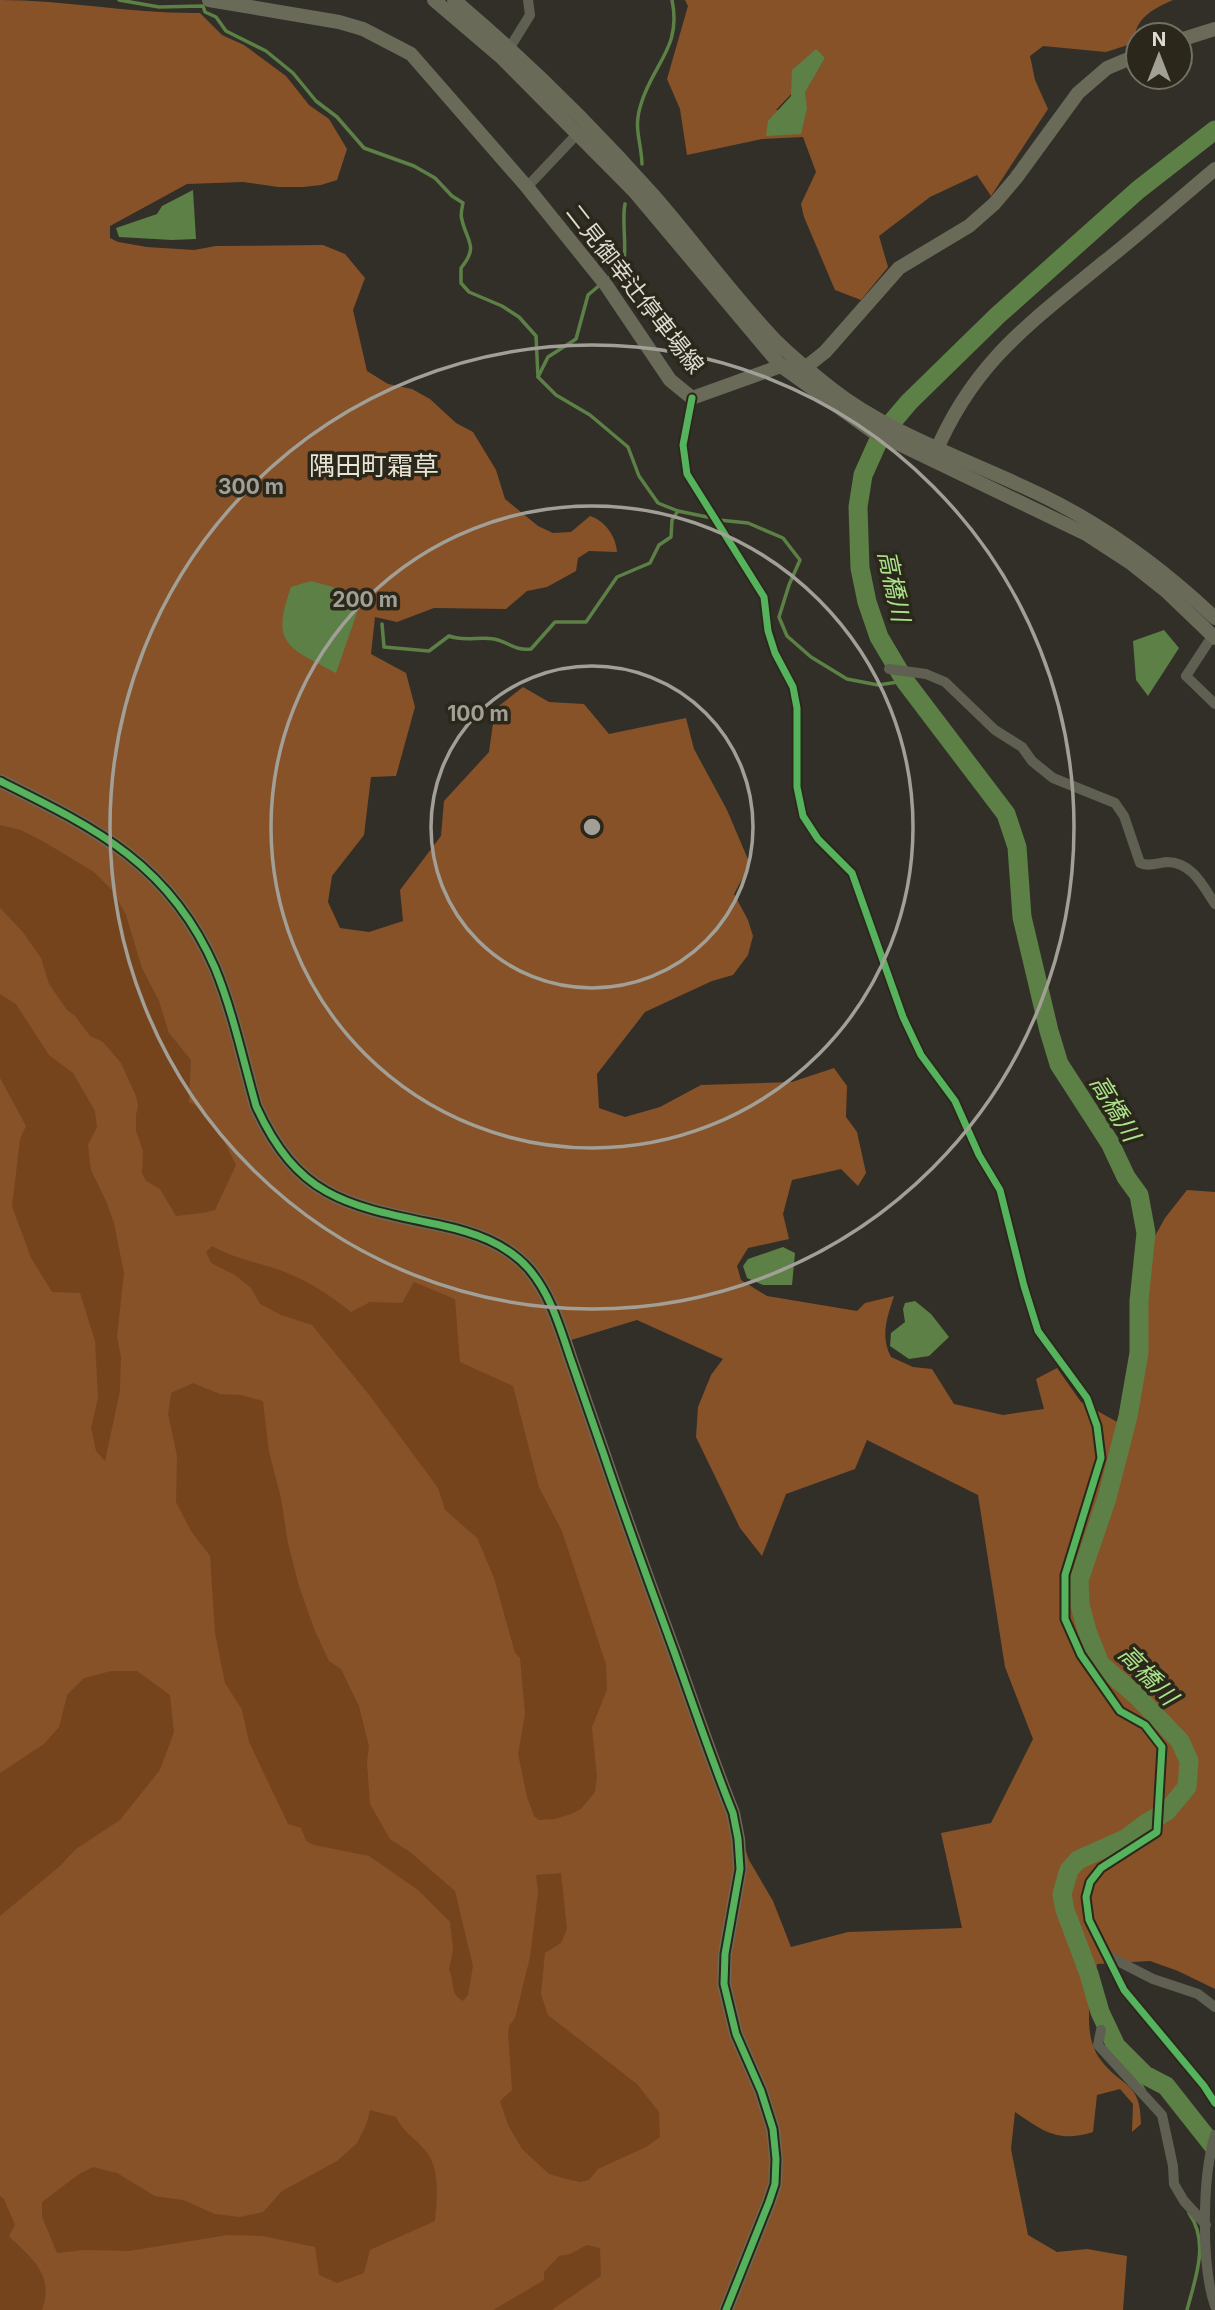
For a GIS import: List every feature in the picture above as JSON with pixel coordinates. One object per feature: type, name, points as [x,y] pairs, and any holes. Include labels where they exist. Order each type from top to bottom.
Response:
[{"type":"street","points":[[434,0],[505,53]]},
{"type":"street","points":[[454,0],[505,53],[655,197],[777,342],[877,426]]},
{"type":"street","points":[[505,53],[530,15],[527,0]]},
{"type":"street","name":"二見御幸辻停車場線","points":[[211,1],[339,22],[363,29],[411,54],[527,187],[603,282],[670,380],[692,398],[781,366],[806,367]]},
{"type":"street","points":[[1194,36],[1215,29]]},
{"type":"street","points":[[806,367],[825,352],[899,268],[969,226],[994,204],[1078,93],[1108,68],[1124,61]]},
{"type":"street","points":[[527,187],[583,129]]},
{"type":"street","points":[[583,129],[781,366],[877,426],[914,445],[1041,495],[1096,525],[1139,553],[1181,586],[1215,618]]},
{"type":"street","points":[[935,454],[956,410],[978,376],[1010,340],[1215,169]]},
{"type":"street","points":[[692,398],[683,445],[687,474],[764,597],[771,642],[793,687],[798,720],[797,788],[803,816],[818,839],[852,873],[903,1017],[921,1055],[955,1101],[979,1155],[1000,1190],[1038,1331],[1087,1398],[1097,1426],[1101,1458],[1065,1575],[1065,1619],[1081,1655],[1120,1711],[1145,1726],[1162,1747],[1157,1832],[1101,1868],[1090,1882],[1086,1897],[1089,1920],[1124,1990],[1215,2103]]},
{"type":"street","points":[[935,454],[1086,534],[1167,591],[1214,637],[1186,676],[1215,704]]},
{"type":"street","points":[[889,669],[926,674],[945,682],[995,730],[1022,747],[1032,761],[1053,778],[1115,803],[1125,816],[1140,863],[1146,866],[1166,862],[1178,863],[1197,876],[1215,904]]},
{"type":"street","points":[[0,781],[88,825],[117,844],[146,869],[172,898],[214,968],[256,1106],[264,1124],[299,1171],[316,1186],[340,1200],[369,1210],[461,1230],[490,1241],[521,1261],[551,1301],[640,1562],[733,1813],[738,1839],[740,1869],[725,1954],[724,1984],[736,2034],[774,2129],[776,2159],[775,2184],[726,2310]]},
{"type":"street","points":[[1107,1955],[1153,1979],[1198,1994],[1215,2007]]},
{"type":"street","points":[[1101,2030],[1098,2045],[1162,2115],[1173,2166],[1174,2185],[1184,2201],[1206,2225]]},
{"type":"street","points":[[1215,2135],[1210,2150],[1205,2189],[1210,2292],[1215,2306]]},
{"type":"shaded area","points":[[0,0],[200,13],[222,35],[244,45],[286,76],[309,105],[329,119],[347,149],[337,180],[303,187],[243,182],[187,184],[110,226],[110,238],[147,247],[194,250],[216,246],[323,245],[345,254],[365,278],[353,310],[367,371],[388,384],[412,389],[430,399],[456,423],[473,432],[496,470],[505,499],[538,526],[553,533],[571,532],[590,516],[605,525],[612,535],[617,552],[589,551],[578,558],[576,571],[547,587],[527,591],[506,609],[434,608],[397,622],[375,617],[371,654],[406,673],[415,707],[396,776],[371,777],[364,835],[332,876],[328,902],[340,928],[369,932],[403,921],[400,890],[441,836],[444,801],[489,752],[495,709],[523,687],[549,702],[584,704],[609,734],[686,718],[694,749],[727,810],[750,864],[734,894],[753,936],[748,955],[733,975],[712,981],[645,1012],[597,1074],[599,1108],[625,1117],[660,1107],[701,1085],[792,1082],[834,1068],[847,1086],[846,1117],[857,1132],[866,1173],[858,1186],[841,1169],[792,1180],[783,1214],[789,1239],[748,1248],[737,1266],[741,1280],[767,1296],[857,1311],[865,1303],[894,1296],[885,1334],[891,1357],[913,1367],[932,1369],[954,1404],[1003,1415],[1044,1409],[1036,1379],[1057,1368],[1081,1402],[1119,1423],[1131,1355],[1135,1272],[1165,1218],[1187,1190],[1215,1192],[1215,1989],[1150,1961],[1097,1964],[1089,2013],[1094,2048],[1108,2068],[1134,2092],[1138,2099],[1141,2124],[1132,2132],[1133,2104],[1120,2089],[1097,2095],[1093,2132],[1081,2135],[1060,2136],[1051,2133],[1015,2112],[1011,2149],[1028,2235],[1057,2252],[1087,2249],[1127,2256],[1123,2310],[552,2310],[601,2276],[600,2248],[587,2245],[570,2254],[559,2256],[544,2272],[544,2280],[493,2310],[42,2310],[45,2297],[43,2277],[33,2260],[9,2236],[15,2225],[4,2199],[0,2196],[0,1916],[60,1866],[76,1849],[120,1820],[160,1770],[174,1732],[170,1695],[137,1671],[111,1671],[84,1678],[67,1695],[59,1727],[44,1744],[0,1773],[0,1078],[26,1126],[20,1139],[12,1206],[31,1258],[52,1292],[80,1293],[95,1341],[98,1398],[91,1428],[96,1451],[105,1461],[120,1391],[121,1357],[117,1337],[124,1273],[114,1223],[91,1170],[88,1145],[97,1127],[95,1111],[73,1073],[49,1055],[16,1004],[0,994],[0,908],[22,931],[41,958],[49,984],[67,1010],[90,1036],[103,1042],[121,1063],[138,1106],[136,1131],[143,1151],[142,1173],[146,1181],[160,1189],[176,1216],[215,1210],[236,1165],[210,1120],[189,1102],[191,1060],[169,1033],[159,1001],[142,968],[126,915],[113,891],[94,872],[46,843],[21,830],[0,825]],"holes":[[[212,1246],[239,1258],[285,1272],[320,1289],[351,1312],[370,1302],[402,1303],[414,1282],[455,1299],[460,1362],[513,1386],[539,1487],[562,1531],[606,1664],[607,1690],[592,1727],[597,1777],[595,1792],[581,1809],[555,1819],[539,1820],[534,1816],[518,1754],[525,1714],[520,1658],[515,1653],[494,1578],[477,1538],[445,1510],[438,1488],[370,1396],[312,1325],[281,1315],[260,1304],[251,1288],[235,1275],[211,1263],[206,1252]],[[637,1320],[723,1359],[711,1375],[698,1407],[696,1437],[740,1528],[762,1556],[786,1494],[855,1469],[867,1440],[978,1495],[1005,1667],[1033,1739],[991,1823],[941,1833],[962,1928],[848,1932],[791,1947],[773,1901],[749,1860],[571,1340]],[[193,1383],[220,1394],[241,1395],[263,1401],[269,1452],[299,1586],[329,1661],[341,1669],[359,1706],[369,1746],[367,1762],[370,1804],[390,1839],[410,1852],[455,1891],[473,1966],[468,1995],[463,2001],[454,1991],[449,1970],[453,1949],[450,1922],[418,1890],[369,1856],[314,1845],[306,1841],[301,1828],[288,1824],[249,1742],[242,1710],[225,1683],[215,1633],[210,1556],[191,1531],[176,1502],[177,1456],[168,1414],[171,1393]],[[561,1873],[567,1929],[561,1943],[545,1953],[541,1994],[548,2015],[637,2084],[659,2112],[660,2137],[646,2147],[598,2169],[589,2180],[580,2182],[549,2174],[522,2149],[508,2125],[500,2101],[512,2090],[508,2033],[515,2018],[530,1957],[538,1892],[536,1875]],[[370,2110],[396,2117],[425,2150],[434,2166],[437,2184],[435,2221],[370,2250],[364,2273],[337,2283],[319,2275],[315,2247],[262,2236],[228,2235],[129,2251],[85,2250],[57,2253],[42,2217],[42,2202],[79,2174],[93,2167],[117,2173],[155,2196],[183,2200],[215,2214],[240,2217],[263,2212],[282,2191],[337,2161],[357,2143]]]},
{"type":"shaded area","points":[[685,0],[1173,0],[1158,7],[1141,21],[1124,21],[1124,46],[1106,52],[1043,46],[1030,56],[1035,80],[1048,109],[991,196],[977,175],[930,197],[879,236],[888,267],[861,300],[835,290],[804,217],[801,204],[816,172],[803,137],[762,139],[687,155],[680,109],[667,79],[688,6]],"holes":[[[825,58],[804,92],[807,108],[776,110]]]},
{"type":"shaded area","points":[[816,49],[825,58],[805,92],[807,108],[801,134],[766,136],[768,121],[791,96],[792,70]]},
{"type":"shaded area","points":[[193,190],[196,239],[119,237],[116,228],[157,214],[162,206]]},
{"type":"shaded area","points":[[311,581],[333,587],[359,607],[336,673],[296,650],[284,633],[285,607],[291,587]]},
{"type":"shaded area","points":[[1164,630],[1179,648],[1148,696],[1136,680],[1133,641]]},
{"type":"shaded area","points":[[0,786],[84,831],[532,1284],[696,2089],[643,2310],[0,2310]]},
{"type":"shaded area","points":[[783,1247],[795,1253],[792,1285],[763,1285],[747,1278],[743,1266],[748,1259]]},
{"type":"shaded area","points":[[915,1301],[931,1314],[949,1337],[929,1356],[909,1359],[890,1346],[891,1333],[905,1322],[905,1303]]},
{"type":"waterway","points":[[119,0],[159,7],[203,6],[205,12],[216,17],[226,31],[266,51],[293,73],[316,101],[337,117],[364,148],[414,166],[435,178],[452,196],[463,203],[461,218],[471,249],[461,268],[461,283],[469,292],[502,306],[519,317],[536,336],[538,377],[556,395],[590,415],[628,447],[639,476],[658,503],[678,511],[712,518]]},
{"type":"waterway","points":[[642,164],[639,113],[646,90],[670,43],[674,17],[672,0]]},
{"type":"waterway","name":"高橋川","points":[[1215,130],[1138,190],[998,315],[909,402],[881,435],[863,475],[858,507],[860,568],[867,602],[879,637],[905,681],[1006,814],[1017,847],[1022,917],[1059,1064],[1110,1143],[1126,1177],[1139,1195],[1146,1233],[1139,1301],[1139,1353],[1128,1416],[1107,1498],[1079,1580],[1080,1605],[1100,1664],[1136,1695],[1180,1741],[1189,1761],[1187,1787],[1167,1811],[1125,1839],[1078,1860],[1069,1870],[1062,1894],[1100,2012],[1116,2046],[1145,2075],[1166,2086],[1215,2148]]},
{"type":"waterway","points":[[607,279],[620,269],[623,263],[625,204]]},
{"type":"waterway","points":[[538,377],[548,357],[576,339],[588,295],[601,284]]},
{"type":"waterway","points":[[382,624],[384,647],[429,651],[449,636],[461,639],[494,639],[520,649],[531,649],[555,622],[586,622],[617,577],[650,563],[659,545],[671,537],[672,520],[678,511]]},
{"type":"waterway","points":[[719,520],[748,523],[783,538],[800,560],[779,617],[787,636],[811,657],[847,679],[878,685],[905,681]]},
{"type":"waterway","points":[[1109,2031],[1109,2040],[1116,2055],[1144,2090]]},
{"type":"waterway","points":[[1187,2310],[1197,2274],[1200,2249],[1199,2236],[1189,2213]]},
{"type":"cycle path","points":[[692,398],[683,445],[687,474],[764,597],[768,631],[775,653],[793,687],[797,708],[797,787],[803,816],[818,839],[852,873],[903,1017],[921,1055],[955,1101],[979,1155],[1000,1190],[1038,1331],[1087,1398],[1097,1426],[1101,1458],[1065,1575],[1065,1619],[1081,1655],[1120,1711],[1145,1725],[1162,1747],[1157,1832],[1101,1868],[1090,1882],[1086,1897],[1089,1920],[1124,1990],[1215,2103]]},
{"type":"cycle path","points":[[0,781],[98,833],[126,853],[176,902],[197,932],[215,968],[256,1106],[272,1137],[309,1180],[353,1204],[465,1231],[499,1245],[529,1269],[549,1301],[733,1813],[738,1839],[740,1869],[725,1954],[724,1984],[736,2034],[761,2091],[773,2129],[776,2159],[775,2184],[726,2310]]},
{"type":"district","name":"隅田町霜草","points":[[374,465]]}]
